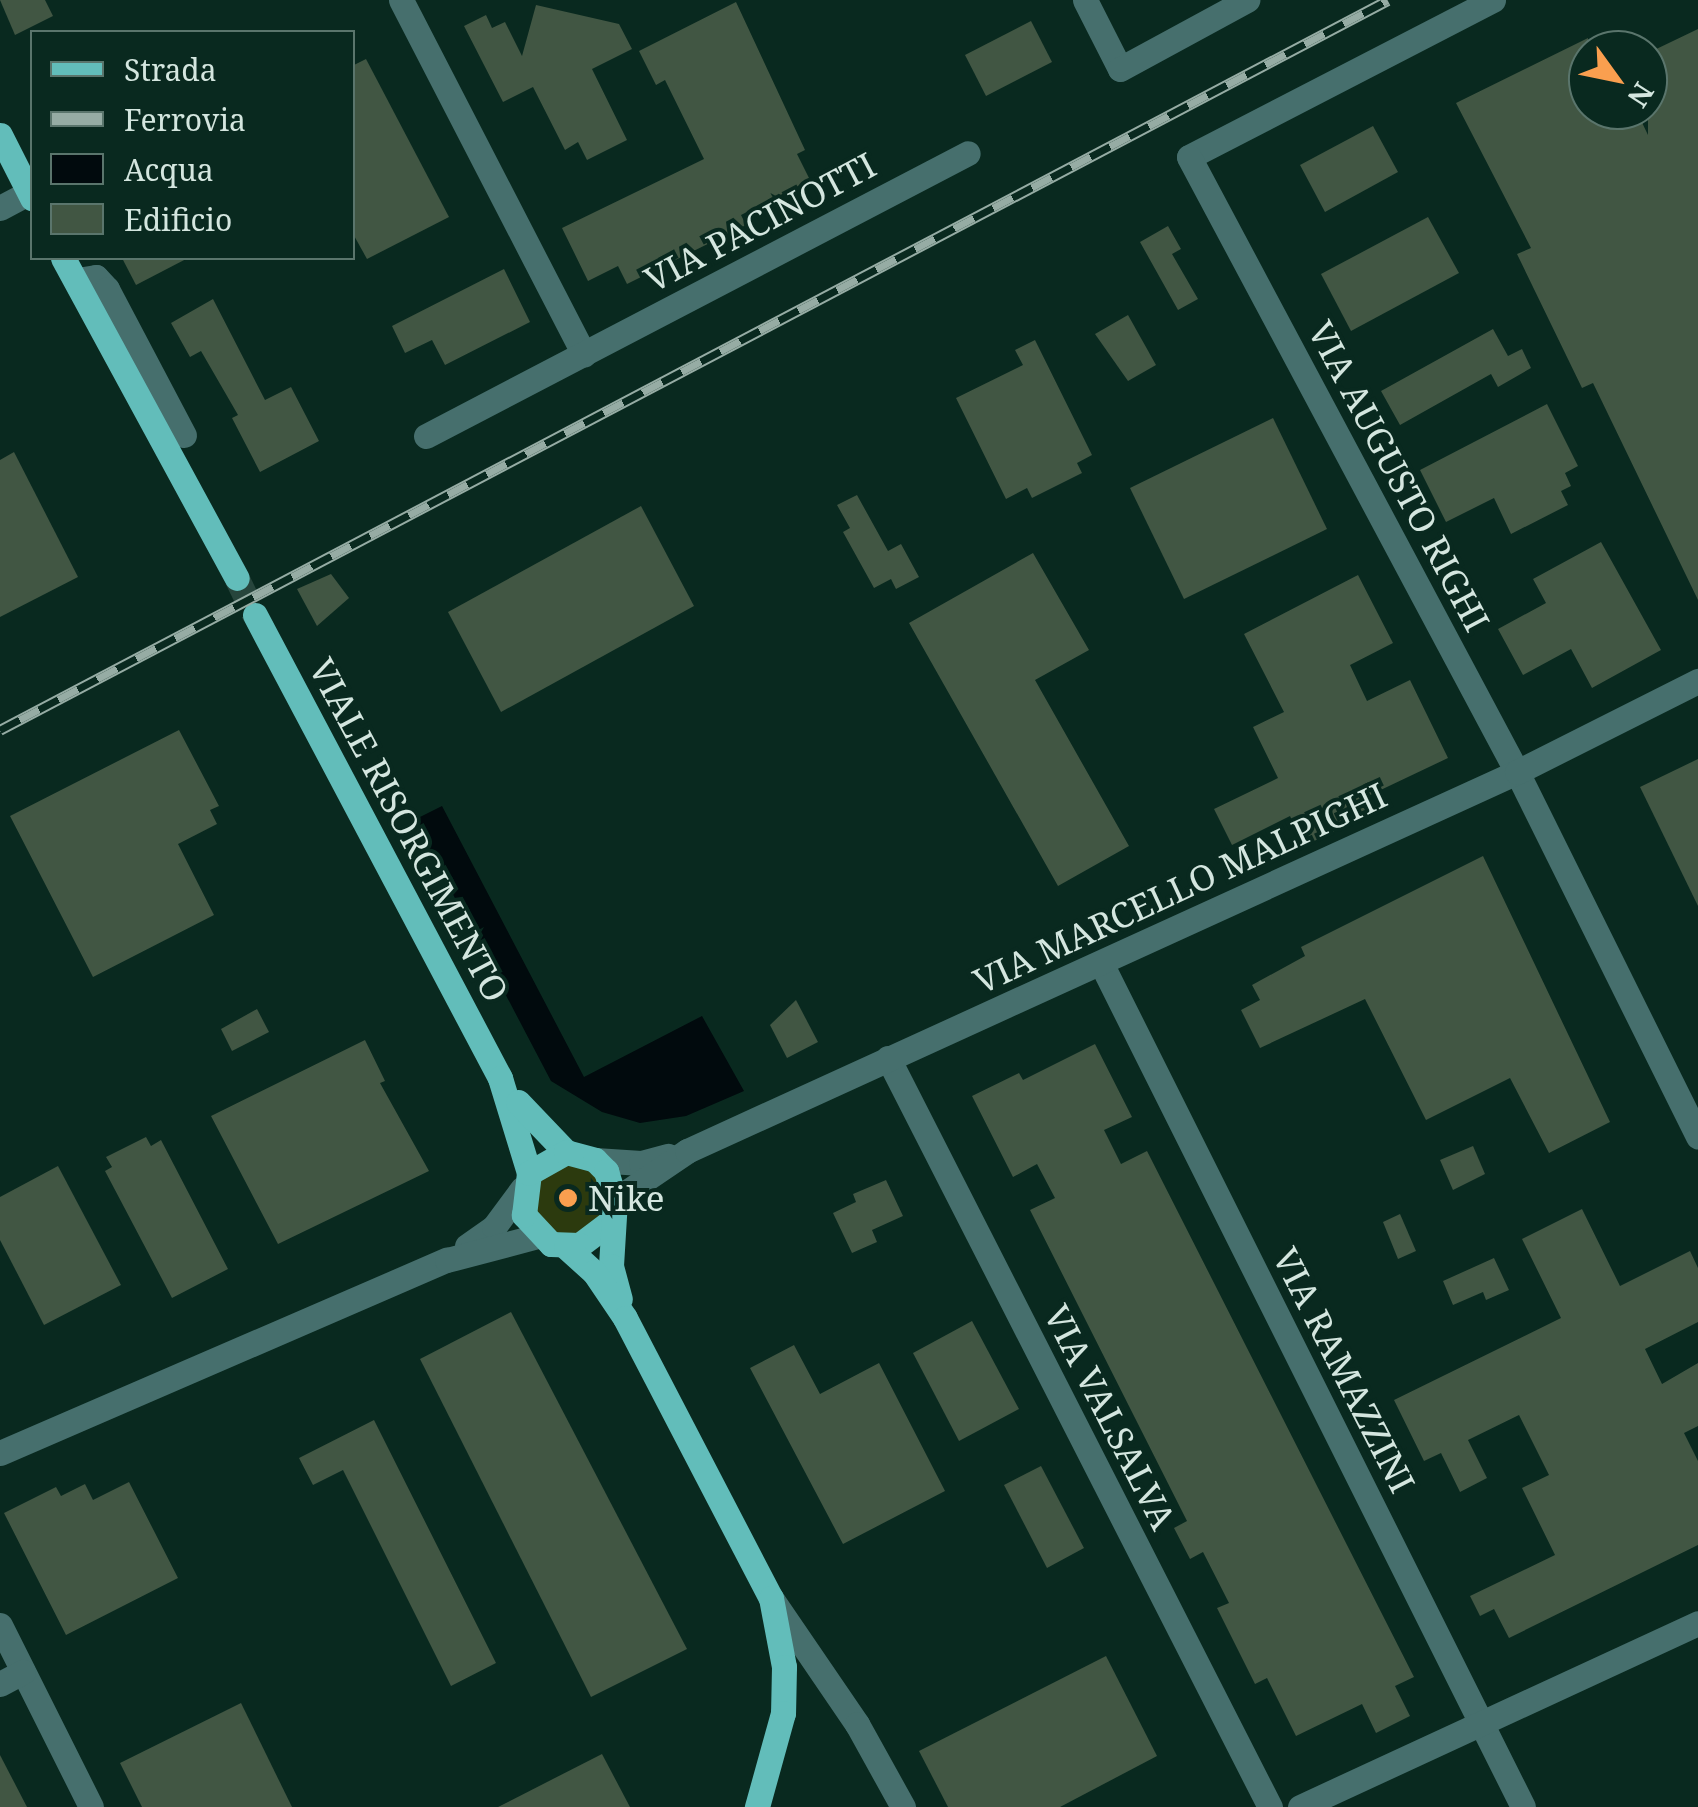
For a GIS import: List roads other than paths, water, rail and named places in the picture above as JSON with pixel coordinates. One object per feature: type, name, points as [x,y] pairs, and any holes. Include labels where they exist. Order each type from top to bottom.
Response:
[{"type":"main road","points":[[0,135],[30,193]]},
{"type":"main road","points":[[70,269],[237,578]]},
{"type":"main road","name":"VIALE RISORGIMENTO","points":[[255,615],[500,1078],[535,1126],[566,1152],[595,1160]]},
{"type":"main road","name":"VIALE RISORGIMENTO","points":[[500,1078],[525,1181],[524,1215],[538,1236]]},
{"type":"main road","points":[[525,1181],[566,1152]]},
{"type":"main road","points":[[595,1160],[613,1211],[611,1266],[625,1318]]},
{"type":"main road","points":[[566,1247],[592,1240],[613,1211]]},
{"type":"main road","points":[[538,1236],[566,1247],[594,1272],[625,1318],[771,1598],[784,1667],[772,1770],[758,1807]]},
{"type":"street","points":[[400,0],[584,354]]},
{"type":"street","points":[[1085,0],[1120,69],[1247,0]]},
{"type":"street","name":"VIA AUGUSTO RIGHI","points":[[1494,0],[1189,157],[1517,772],[1698,1136]]},
{"type":"street","name":"VIA PACINOTTI","points":[[426,436],[968,153]]},
{"type":"street","points":[[0,208],[30,195]]},
{"type":"street","points":[[70,269],[96,278],[108,289],[184,435]]},
{"type":"street","name":"VIA MARCELLO MALPIGHI","points":[[595,1160],[641,1163],[687,1151],[1102,965],[1517,772],[1698,681]]},
{"type":"street","name":"VIA RAMAZZINI","points":[[1102,965],[1523,1807]]},
{"type":"street","name":"VIA VALSALVA","points":[[888,1058],[1270,1807]]},
{"type":"street","name":"VIA MARCELLO MALPIGHI","points":[[613,1211],[687,1151]]},
{"type":"street","points":[[448,1260],[494,1227],[525,1181]]},
{"type":"street","points":[[0,1453],[448,1260],[538,1236]]},
{"type":"street","points":[[771,1598],[857,1724],[904,1807]]},
{"type":"street","points":[[1300,1807],[1698,1623]]},
{"type":"street","points":[[0,1625],[91,1807]]},
{"type":"street","points":[[0,1684],[24,1672]]},
{"type":"water","points":[[442,806],[584,1077],[702,1016],[744,1091],[686,1116],[640,1123],[602,1112],[551,1081],[414,820]]},
{"type":"tunnel","points":[[237,578],[255,615]]},
{"type":"railway","points":[[0,730],[1388,0]]},
{"type":"place","name":"Nike","points":[[568,1198]]}]
